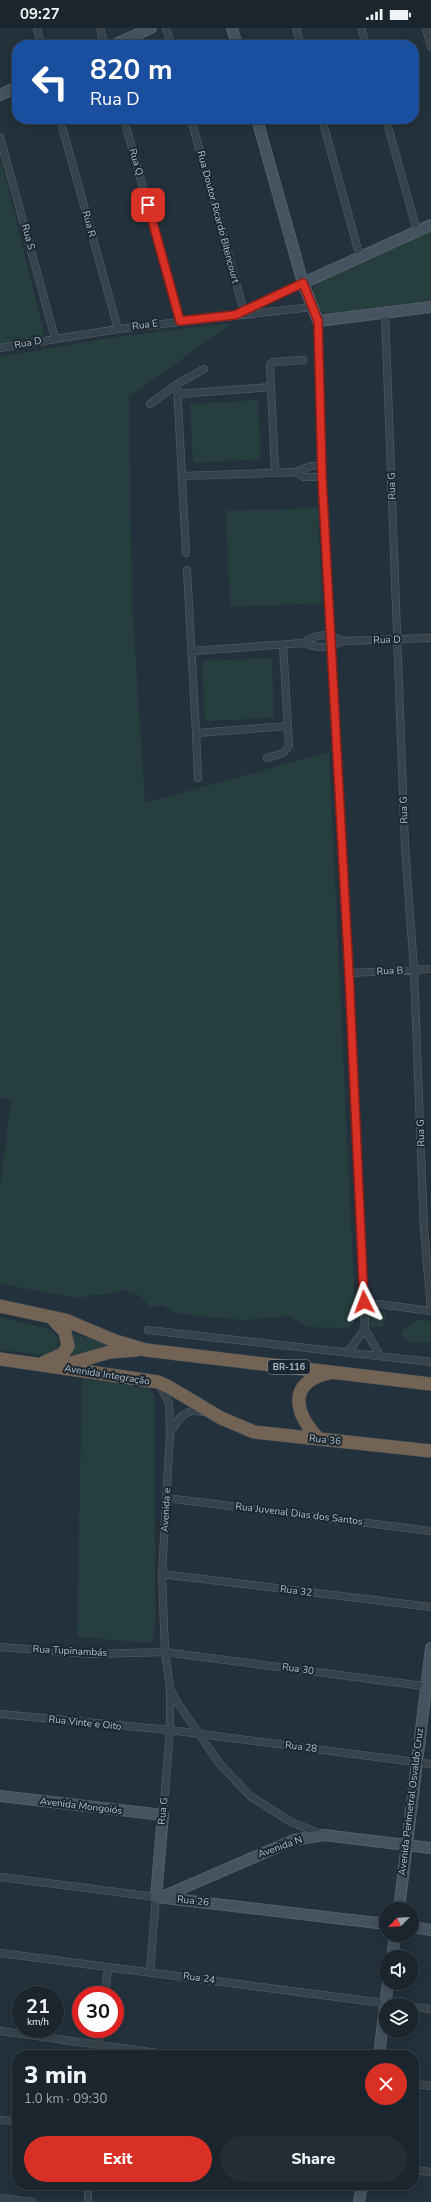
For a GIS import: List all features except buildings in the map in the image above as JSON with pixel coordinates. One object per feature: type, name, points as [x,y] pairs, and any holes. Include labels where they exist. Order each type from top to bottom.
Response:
[{"type":"highway","name":"BR-116","points":[[0,1306],[65,1320],[115,1341],[146,1350],[431,1384]]},
{"type":"highway","points":[[39,1364],[58,1357],[66,1351],[68,1346],[67,1336],[63,1328],[47,1316]]},
{"type":"highway","name":"BR-116","points":[[0,1359],[57,1367],[110,1352],[146,1350]]},
{"type":"highway","name":"Avenida Integração","points":[[57,1367],[158,1382],[169,1386],[221,1418]]},
{"type":"highway","points":[[319,1439],[305,1424],[298,1401],[302,1389],[310,1380],[332,1372]]},
{"type":"highway","name":"Rua 36","points":[[221,1418],[254,1432],[431,1451]]},
{"type":"street","points":[[37,28],[40,40]]},
{"type":"street","points":[[100,28],[103,40]]},
{"type":"street","points":[[125,40],[151,28]]},
{"type":"street","points":[[166,28],[170,40]]},
{"type":"street","points":[[232,28],[236,40]]},
{"type":"street","points":[[296,28],[300,40]]},
{"type":"street","points":[[361,28],[365,40]]},
{"type":"street","points":[[426,28],[431,47]]},
{"type":"street","points":[[0,95],[12,89]]},
{"type":"street","name":"Rua R","points":[[61,124],[118,329]]},
{"type":"street","name":"Rua Q","points":[[125,124],[180,321]]},
{"type":"street","name":"Rua Doutor Ricardo Bitencourt","points":[[192,124],[244,313]]},
{"type":"street","points":[[258,124],[303,283],[318,321],[322,477],[349,973],[365,1329],[380,1356]]},
{"type":"street","points":[[323,124],[360,257]]},
{"type":"street","points":[[387,124],[417,232]]},
{"type":"street","name":"Rua S","points":[[0,137],[56,338]]},
{"type":"street","points":[[244,313],[303,283],[431,225]]},
{"type":"street","points":[[318,321],[431,306]]},
{"type":"street","name":"Rua E","points":[[56,338],[244,313],[312,307]]},
{"type":"street","name":"Rua G","points":[[385,312],[405,847],[414,970],[424,1230],[431,1308]]},
{"type":"street","name":"Rua D","points":[[0,348],[56,338]]},
{"type":"street","points":[[275,472],[271,363],[303,360]]},
{"type":"street","points":[[150,404],[177,384],[204,369]]},
{"type":"street","points":[[177,384],[186,553]]},
{"type":"street","points":[[178,394],[272,387]]},
{"type":"street","points":[[182,476],[294,472],[311,466],[322,466]]},
{"type":"street","points":[[294,472],[304,477],[322,477]]},
{"type":"street","points":[[187,570],[198,778]]},
{"type":"street","points":[[192,651],[303,643],[314,637],[331,634],[344,641]]},
{"type":"street","name":"Rua D","points":[[331,647],[344,641],[431,638]]},
{"type":"street","points":[[303,643],[315,648],[331,647]]},
{"type":"street","points":[[266,758],[287,750],[289,746],[283,645]]},
{"type":"street","points":[[196,733],[288,726]]},
{"type":"street","name":"Rua B","points":[[349,973],[431,969]]},
{"type":"street","points":[[364,1302],[431,1311]]},
{"type":"street","points":[[348,1352],[365,1329]]},
{"type":"street","points":[[148,1330],[431,1362]]},
{"type":"street","name":"Avenida Integração","points":[[158,1382],[166,1393],[169,1403],[170,1433]]},
{"type":"street","name":"Avenida e","points":[[165,1652],[162,1574],[170,1433],[178,1419],[184,1413],[194,1410],[221,1418]]},
{"type":"street","name":"Rua Juvenal Dias dos Santos","points":[[166,1498],[431,1531]]},
{"type":"street","name":"Rua 32","points":[[162,1574],[431,1607]]},
{"type":"street","name":"Rua Tupinambás","points":[[0,1647],[91,1654],[165,1652]]},
{"type":"street","name":"Avenida Perimetral Osvaldo Cruz","points":[[400,1902],[415,1762],[429,1687],[431,1648]]},
{"type":"street","name":"Rua G","points":[[150,1971],[159,1897],[163,1815],[170,1730],[170,1689],[165,1652]]},
{"type":"street","name":"Rua 30","points":[[165,1652],[429,1687]]},
{"type":"street","points":[[170,1689],[179,1706],[201,1735],[218,1762],[250,1796],[291,1822],[324,1835]]},
{"type":"street","name":"Rua Vinte e Oito","points":[[0,1714],[170,1730]]},
{"type":"street","name":"Rua 28","points":[[170,1730],[431,1764]]},
{"type":"street","name":"Avenida Mongoiós","points":[[0,1796],[163,1815]]},
{"type":"street","name":"Avenida N","points":[[159,1897],[294,1840],[324,1835],[406,1845]]},
{"type":"street","points":[[406,1845],[431,1848]]},
{"type":"street","name":"Rua 26","points":[[0,1877],[379,1923]]},
{"type":"street","points":[[419,1928],[431,1930]]},
{"type":"street","name":"Rua 24","points":[[0,1954],[108,1969],[150,1971],[379,2002]]},
{"type":"street","points":[[106,1986],[108,1969]]},
{"type":"street","points":[[419,2008],[431,2009]]},
{"type":"street","points":[[0,2031],[139,2050]]},
{"type":"street","points":[[98,2050],[100,2038]]},
{"type":"street","points":[[380,2050],[381,2038]]},
{"type":"street","points":[[419,2085],[431,2086]]},
{"type":"street","points":[[0,2120],[12,2121]]},
{"type":"street","points":[[419,2171],[431,2172]]},
{"type":"street","points":[[88,2190],[88,2202]]},
{"type":"street","points":[[359,2202],[361,2190]]},
{"type":"street","points":[[0,2198],[32,2202]]},
{"type":"green space","points":[[0,156],[44,333],[42,336],[0,347]]},
{"type":"green space","points":[[431,230],[431,302],[328,315],[317,310],[310,293],[320,280]]},
{"type":"green space","points":[[232,323],[129,397],[132,602],[145,803],[329,752],[355,1308],[354,1324],[348,1328],[308,1327],[289,1316],[244,1320],[174,1313],[163,1305],[150,1308],[141,1296],[122,1290],[105,1295],[90,1295],[80,1298],[0,1284],[0,1188],[11,1100],[0,1098],[0,357],[116,337]]},
{"type":"green space","points":[[258,400],[261,459],[193,463],[190,404]]},
{"type":"green space","points":[[318,508],[322,603],[230,607],[226,511]]},
{"type":"green space","points":[[272,658],[274,718],[205,721],[202,661]]},
{"type":"green space","points":[[368,1310],[385,1312],[387,1319],[383,1326],[372,1327],[367,1323]]},
{"type":"green space","points":[[0,1317],[51,1330],[58,1339],[57,1349],[48,1355],[0,1350]]},
{"type":"green space","points":[[418,1320],[431,1321],[431,1342],[412,1343],[402,1337],[402,1331]]},
{"type":"green space","points":[[71,1333],[116,1346],[69,1355]]},
{"type":"green space","points":[[82,1379],[149,1387],[155,1396],[155,1630],[151,1643],[77,1637]]},
{"type":"route","points":[[148,205],[180,321],[235,315],[303,283],[318,321],[322,477],[349,973],[364,1302]]}]
